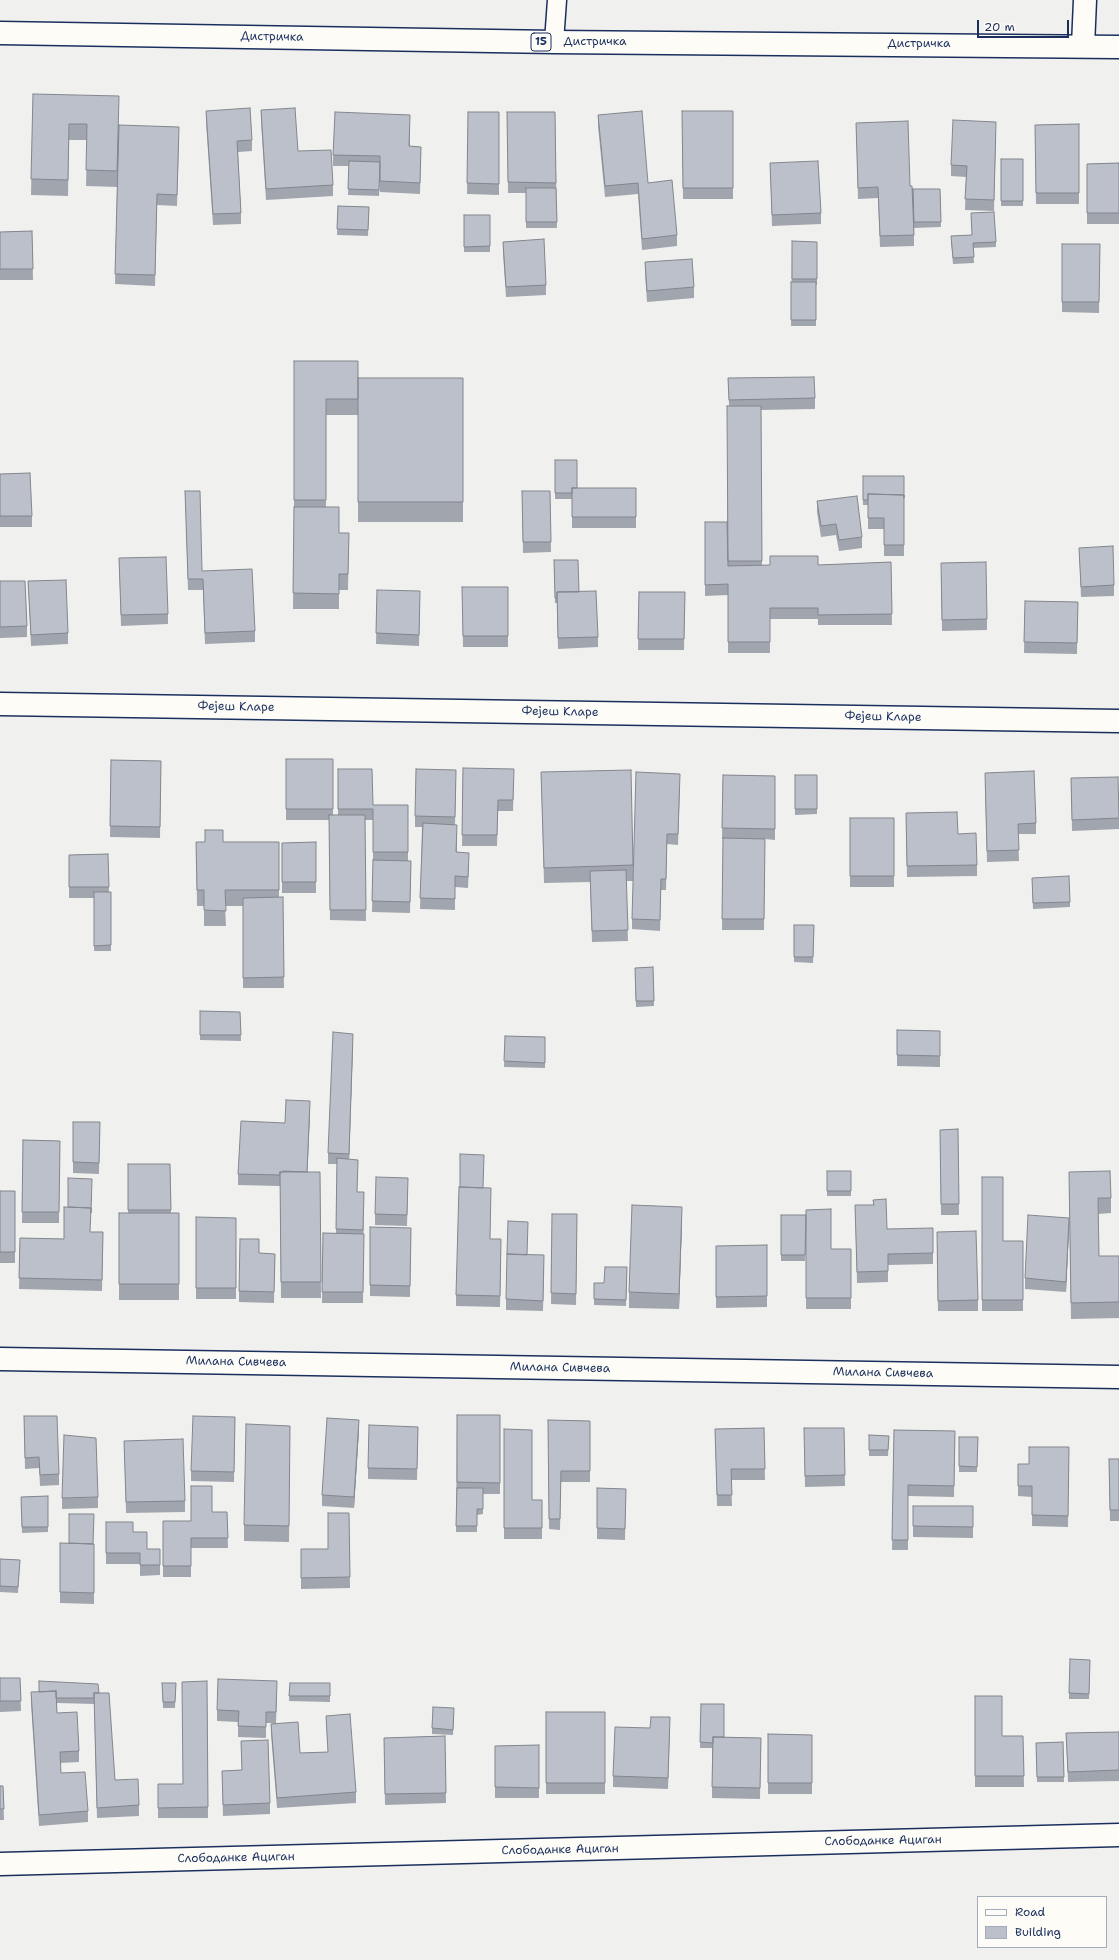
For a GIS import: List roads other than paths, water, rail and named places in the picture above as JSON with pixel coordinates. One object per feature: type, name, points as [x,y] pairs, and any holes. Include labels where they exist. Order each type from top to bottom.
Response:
[{"type":"street","points":[[1083,46],[1085,0]]},
{"type":"street","name":"Дистричка","points":[[0,32],[554,42],[1119,47]]},
{"type":"street","name":"Фејеш Кларе","points":[[0,704],[1119,721]]},
{"type":"street","name":"Милана Сивчева","points":[[0,1358],[1119,1376]]},
{"type":"street","name":"Слободанке Ациган","points":[[0,1864],[1119,1835]]},
{"type":"lane","points":[[554,42],[557,0]]}]
